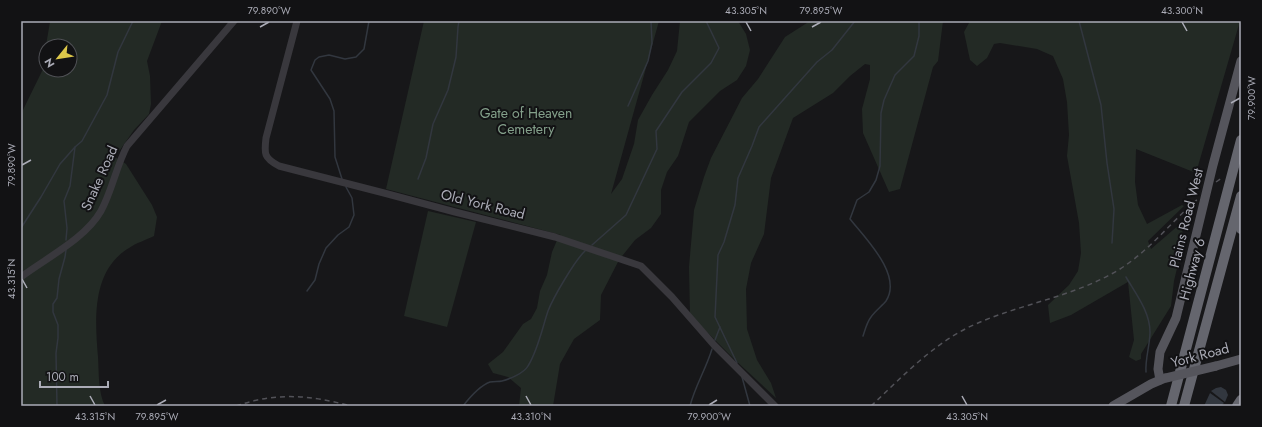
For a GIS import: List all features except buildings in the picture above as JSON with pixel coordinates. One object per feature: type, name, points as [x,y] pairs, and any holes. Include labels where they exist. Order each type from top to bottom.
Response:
[{"type":"highway","name":"Highway 6","points":[[1171,406],[1241,140]]},
{"type":"highway","name":"Highway 6","points":[[1184,406],[1241,196]]},
{"type":"highway","points":[[1241,196],[1241,229]]},
{"type":"highway","points":[[1168,406],[1182,361]]},
{"type":"highway","points":[[1237,406],[1241,400]]},
{"type":"main road","name":"Plains Road West","points":[[1164,379],[1158,369],[1160,352],[1176,318],[1213,165],[1241,61]]},
{"type":"main road","name":"York Road","points":[[1164,379],[1241,358]]},
{"type":"main road","points":[[1113,406],[1151,384],[1164,379]]},
{"type":"street","name":"Snake Road","points":[[21,277],[82,233],[92,223],[106,200],[121,157],[127,146],[234,21]]},
{"type":"street","name":"Old York Road","points":[[297,21],[266,138],[266,156],[271,162],[279,166],[555,237],[640,266],[672,296],[714,345],[775,406]]},
{"type":"green space","points":[[53,21],[162,21],[147,61],[150,76],[151,104],[149,114],[134,130],[115,157],[126,164],[152,205],[157,217],[154,236],[132,246],[117,258],[108,270],[98,297],[96,328],[99,382],[101,395],[105,406],[21,406],[21,117],[39,78],[78,78],[78,38],[47,38],[50,22]]},
{"type":"green space","name":"Gate of Heaven Cemetery","points":[[424,21],[659,21],[611,194],[622,179],[634,144],[638,120],[668,70],[677,51],[680,21],[738,21],[746,34],[750,50],[746,66],[737,80],[720,91],[689,122],[678,156],[667,172],[661,190],[661,214],[651,228],[635,240],[619,260],[601,295],[600,320],[574,339],[560,364],[553,406],[519,406],[521,388],[508,377],[493,373],[488,364],[503,352],[523,324],[531,319],[537,308],[540,291],[547,275],[552,252],[558,238],[561,235],[386,189]]},
{"type":"green space","points":[[810,21],[943,21],[938,61],[933,67],[900,189],[889,192],[863,133],[862,109],[870,79],[870,65],[865,64],[833,93],[793,118],[771,178],[764,234],[751,263],[746,289],[747,329],[757,360],[771,383],[776,398],[690,315],[689,267],[694,210],[711,158],[742,98],[758,79],[785,37]]},
{"type":"green space","points":[[970,21],[1240,21],[1196,173],[1136,149],[1135,182],[1138,205],[1147,224],[1182,205],[1184,206],[1148,241],[1151,249],[1187,218],[1187,224],[1182,230],[1184,239],[1174,281],[1171,306],[1141,354],[1141,359],[1136,361],[1129,357],[1134,340],[1128,282],[1071,315],[1050,323],[1048,305],[1069,285],[1078,271],[1081,253],[1079,223],[1067,156],[1069,135],[1067,102],[1063,79],[1053,56],[1037,49],[1000,43],[994,44],[987,58],[977,66],[970,60],[964,32]]},
{"type":"green space","points":[[428,211],[476,222],[447,327],[404,316]]},
{"type":"shaded area","points":[[1221,387],[1226,390],[1228,395],[1225,402],[1211,391]]},
{"type":"shaded area","points":[[1210,393],[1224,403],[1221,406],[1204,406]]},
{"type":"waterway","points":[[21,228],[60,164],[82,141],[107,95],[118,52],[133,21]]},
{"type":"waterway","points":[[342,179],[335,157],[334,111],[330,99],[311,70],[315,60],[319,57],[329,55],[345,59],[356,57],[364,49],[369,21]]},
{"type":"waterway","points":[[418,179],[426,158],[433,124],[448,90],[456,57],[459,21]]},
{"type":"waterway","points":[[628,106],[648,61],[652,43],[651,21]]},
{"type":"waterway","points":[[592,245],[626,215],[657,149],[656,131],[682,92],[711,63],[719,48],[706,21]]},
{"type":"waterway","points":[[737,363],[715,317],[718,255],[724,242],[735,205],[738,178],[759,127],[817,62],[832,50],[855,21]]},
{"type":"waterway","points":[[863,336],[870,319],[886,301],[890,291],[890,280],[880,257],[850,219],[857,200],[869,192],[876,180],[880,166],[881,113],[884,100],[895,75],[914,56],[919,36],[919,21]]},
{"type":"waterway","points":[[1079,21],[1101,105],[1107,163],[1114,209],[1112,243]]},
{"type":"waterway","points":[[66,240],[67,228],[64,201],[70,186],[75,147]]},
{"type":"waterway","points":[[307,291],[315,280],[319,264],[326,248],[338,235],[349,227],[354,215],[352,198],[346,187]]},
{"type":"waterway","points":[[57,406],[56,353],[58,325],[53,312],[53,304],[57,298],[59,279],[66,250]]},
{"type":"waterway","points":[[463,406],[482,386],[490,382],[509,379],[526,369],[540,339],[548,311],[570,271],[585,251]]},
{"type":"waterway","points":[[1126,277],[1142,303],[1148,317],[1150,337],[1146,372]]},
{"type":"waterway","points":[[715,340],[720,327]]},
{"type":"waterway","points":[[690,406],[712,349]]},
{"type":"waterway","points":[[742,377],[750,406]]},
{"type":"railway","points":[[1216,182],[1222,178]]},
{"type":"railway","points":[[871,406],[928,354],[967,328],[1005,313],[1083,287],[1120,269],[1141,253],[1199,198]]},
{"type":"railway","points":[[236,406],[279,397],[307,397],[351,406]]}]
